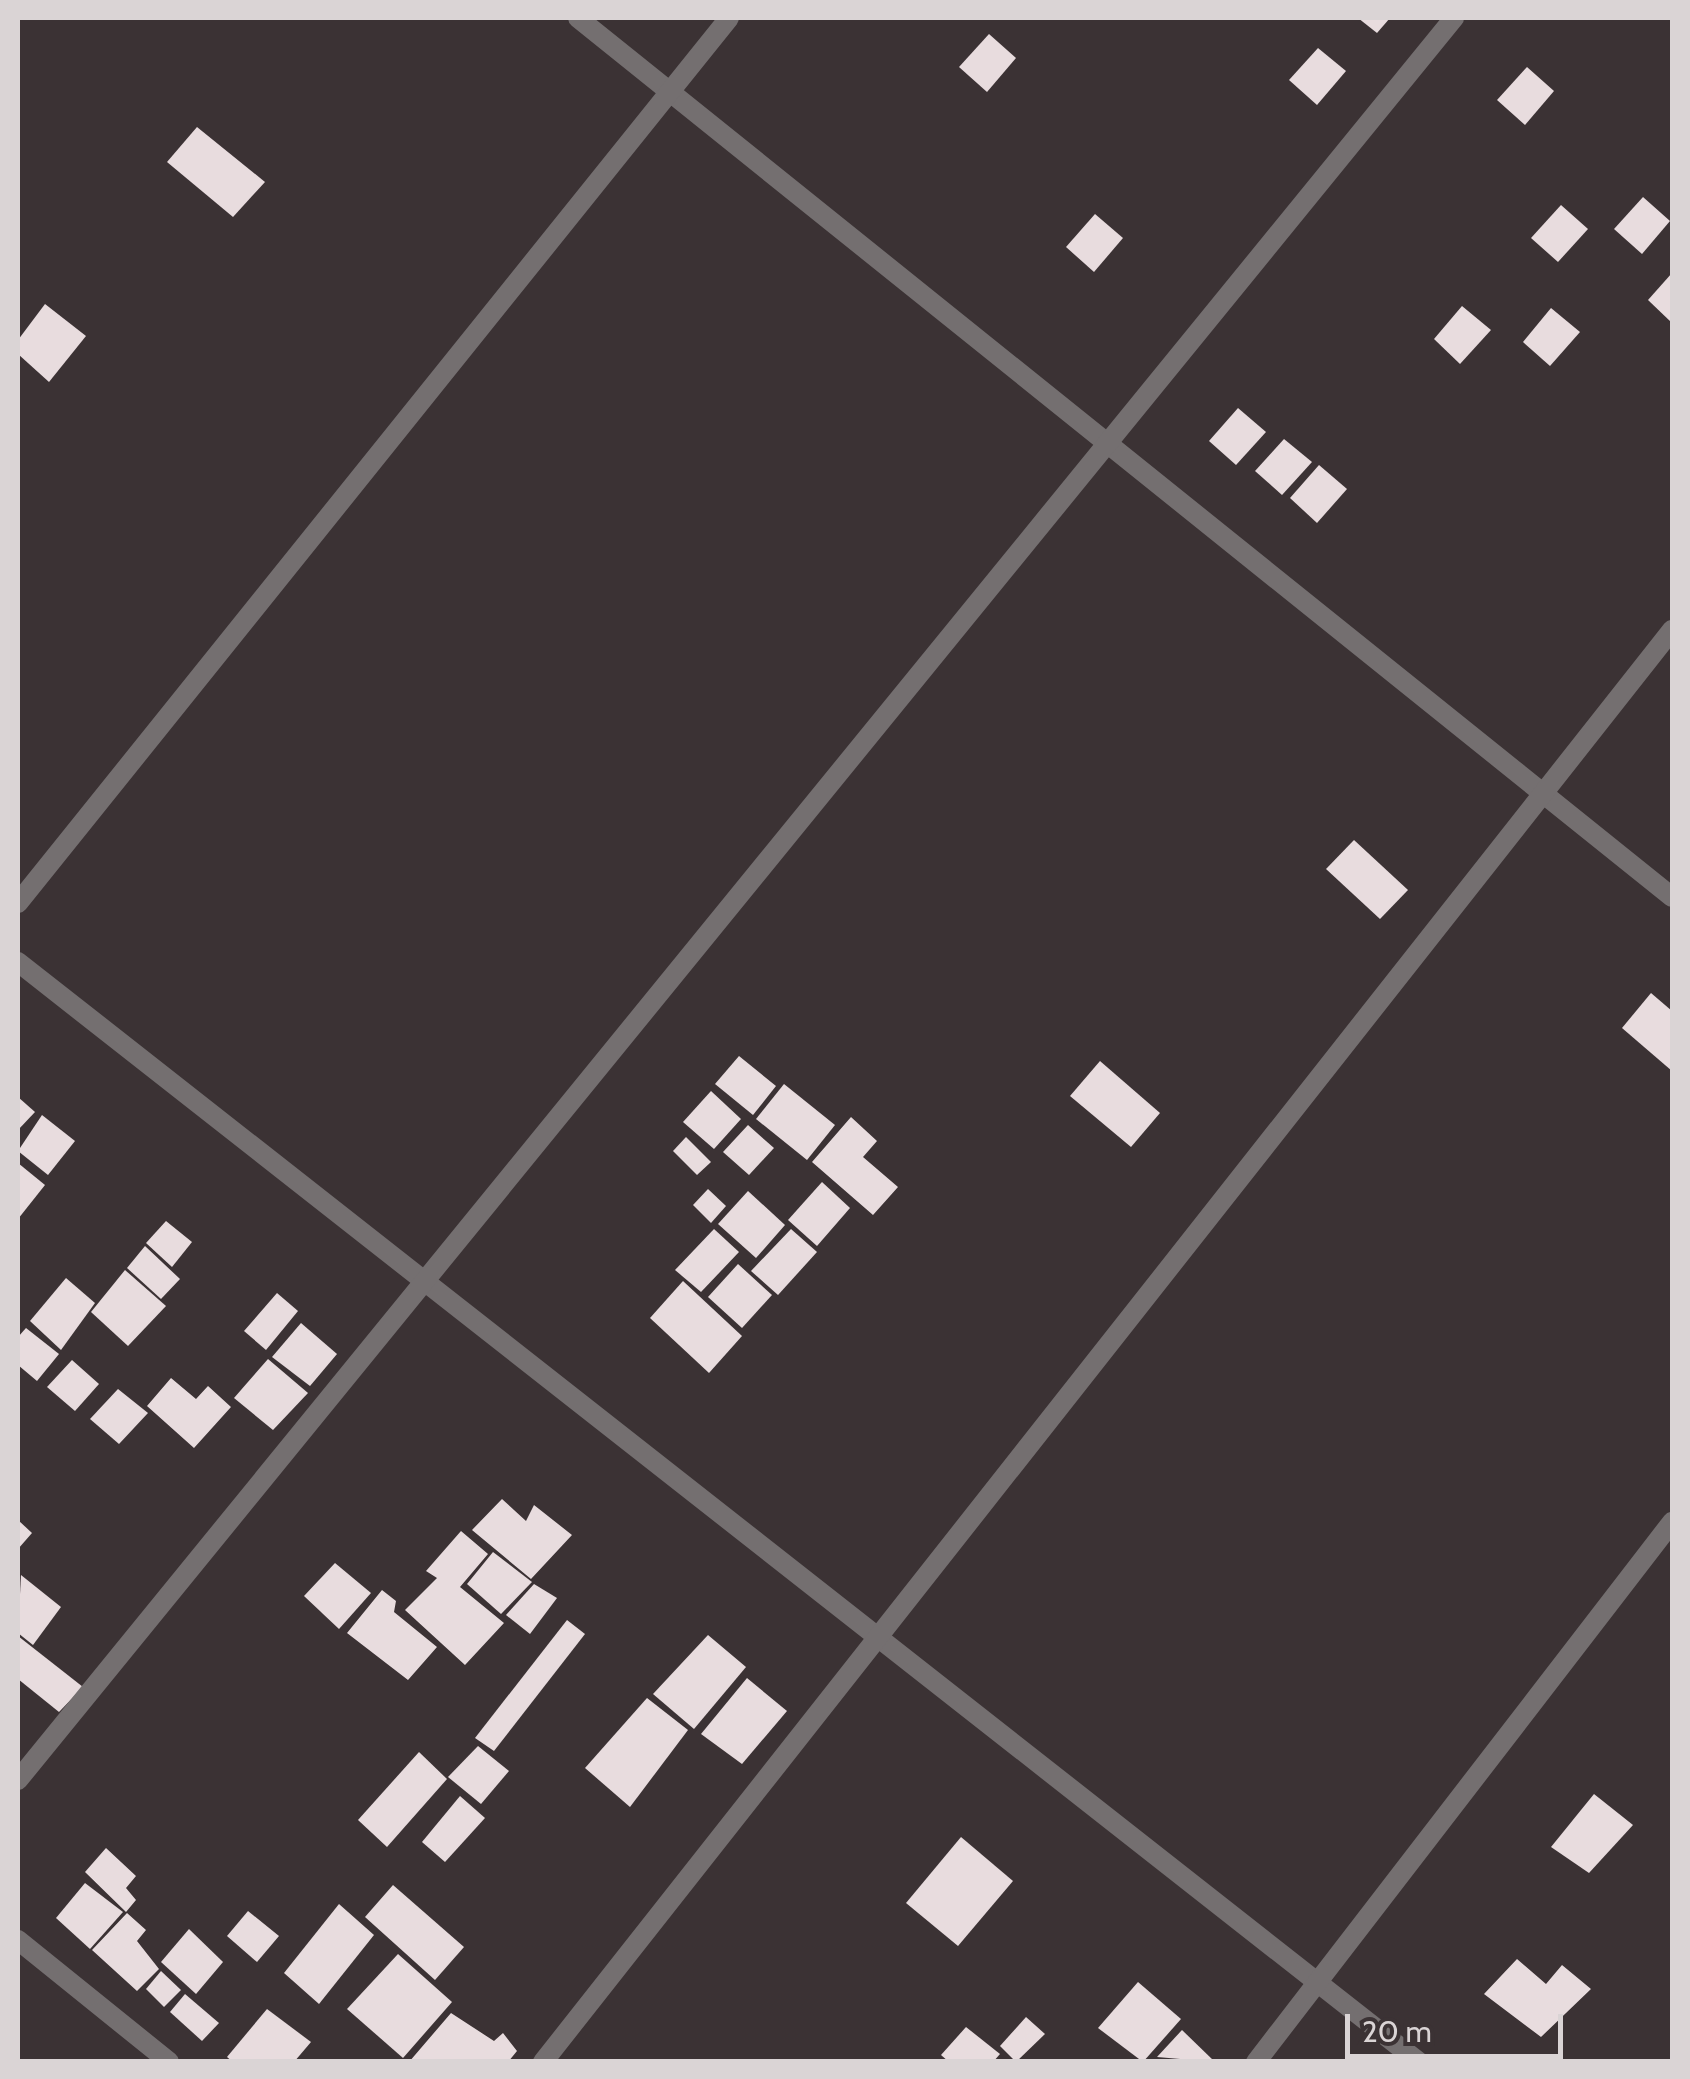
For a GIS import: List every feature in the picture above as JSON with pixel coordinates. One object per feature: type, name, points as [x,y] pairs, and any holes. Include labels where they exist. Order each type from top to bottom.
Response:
[{"type":"street","points":[[578,18],[1111,441],[1672,898]]},
{"type":"street","points":[[18,903],[729,18]]},
{"type":"street","points":[[18,1780],[1454,18]]},
{"type":"street","points":[[542,2062],[878,1640],[1540,792],[1672,630]]},
{"type":"street","points":[[18,962],[428,1278],[878,1640],[1419,2062]]},
{"type":"street","points":[[1256,2062],[1672,1522]]},
{"type":"street","points":[[18,1940],[169,2062]]},
{"type":"building","points":[[1358,18],[1390,18],[1377,33]]},
{"type":"building","points":[[989,34],[1016,58],[987,92],[959,67]]},
{"type":"building","points":[[1318,48],[1346,71],[1317,105],[1289,80]]},
{"type":"building","points":[[1527,67],[1554,91],[1525,125],[1497,100]]},
{"type":"building","points":[[197,127],[265,182],[233,217],[167,162]]},
{"type":"building","points":[[1643,197],[1670,221],[1642,254],[1614,229]]},
{"type":"building","points":[[1561,205],[1588,229],[1558,262],[1531,238]]},
{"type":"building","points":[[1095,214],[1123,238],[1094,272],[1066,247]]},
{"type":"building","points":[[1672,273],[1672,323],[1648,300]]},
{"type":"building","points":[[45,304],[86,336],[49,382],[18,354],[18,340]]},
{"type":"building","points":[[1462,306],[1491,330],[1460,364],[1434,339]]},
{"type":"building","points":[[1551,308],[1580,332],[1550,366],[1523,342]]},
{"type":"building","points":[[1238,408],[1266,432],[1236,465],[1209,441]]},
{"type":"building","points":[[1284,439],[1312,462],[1282,495],[1255,471]]},
{"type":"building","points":[[1319,465],[1347,489],[1317,523],[1290,498]]},
{"type":"building","points":[[1354,840],[1408,890],[1380,919],[1326,869]]},
{"type":"building","points":[[1651,993],[1672,1011],[1672,1071],[1622,1028]]},
{"type":"building","points":[[739,1056],[776,1086],[753,1115],[715,1084]]},
{"type":"building","points":[[1100,1061],[1160,1113],[1131,1147],[1070,1096]]},
{"type":"building","points":[[784,1084],[835,1125],[807,1160],[756,1119]]},
{"type":"building","points":[[711,1091],[741,1119],[714,1149],[683,1122]]},
{"type":"building","points":[[18,1097],[35,1112],[18,1130]]},
{"type":"building","points":[[42,1115],[75,1141],[48,1175],[18,1151]]},
{"type":"building","points":[[851,1117],[877,1141],[863,1157],[898,1187],[873,1215],[812,1162]]},
{"type":"building","points":[[748,1125],[774,1148],[749,1175],[723,1152]]},
{"type":"building","points":[[686,1137],[711,1162],[697,1175],[673,1151]]},
{"type":"building","points":[[18,1163],[45,1185],[18,1219]]},
{"type":"building","points":[[822,1182],[850,1208],[817,1246],[788,1220]]},
{"type":"building","points":[[708,1189],[726,1206],[711,1223],[693,1205]]},
{"type":"building","points":[[748,1191],[785,1225],[756,1258],[718,1224]]},
{"type":"building","points":[[166,1221],[192,1242],[172,1267],[146,1243]]},
{"type":"building","points":[[714,1229],[739,1252],[701,1292],[675,1270]]},
{"type":"building","points":[[791,1229],[817,1252],[778,1295],[751,1271]]},
{"type":"building","points":[[145,1246],[180,1279],[161,1299],[127,1268]]},
{"type":"building","points":[[738,1264],[772,1295],[742,1328],[708,1297]]},
{"type":"building","points":[[125,1270],[166,1306],[128,1346],[91,1312]]},
{"type":"building","points":[[66,1278],[95,1303],[61,1350],[30,1321]]},
{"type":"building","points":[[683,1281],[742,1336],[709,1373],[650,1318]]},
{"type":"building","points":[[277,1293],[298,1311],[266,1350],[244,1331]]},
{"type":"building","points":[[301,1323],[337,1354],[310,1386],[272,1357]]},
{"type":"building","points":[[26,1328],[59,1354],[37,1381],[18,1365],[18,1337]]},
{"type":"building","points":[[268,1359],[308,1393],[273,1430],[234,1398]]},
{"type":"building","points":[[72,1360],[99,1384],[75,1411],[47,1387]]},
{"type":"building","points":[[171,1378],[196,1399],[208,1386],[231,1407],[194,1448],[147,1406]]},
{"type":"building","points":[[118,1389],[148,1413],[119,1444],[90,1419]]},
{"type":"building","points":[[502,1499],[526,1521],[534,1505],[572,1535],[531,1579],[472,1530]]},
{"type":"building","points":[[18,1520],[32,1533],[18,1549]]},
{"type":"building","points":[[461,1531],[488,1554],[460,1587],[504,1623],[465,1665],[405,1610],[437,1578],[426,1571]]},
{"type":"building","points":[[493,1552],[532,1582],[501,1614],[467,1584]]},
{"type":"building","points":[[335,1563],[371,1593],[339,1629],[304,1596]]},
{"type":"building","points":[[21,1575],[61,1607],[33,1645],[18,1633]]},
{"type":"building","points":[[534,1584],[557,1598],[530,1634],[506,1615]]},
{"type":"building","points":[[382,1590],[396,1601],[394,1612],[437,1647],[408,1680],[347,1633]]},
{"type":"building","points":[[567,1620],[585,1634],[494,1751],[475,1738]]},
{"type":"building","points":[[708,1635],[746,1667],[694,1729],[653,1694]]},
{"type":"building","points":[[18,1636],[83,1687],[59,1712],[18,1679]]},
{"type":"building","points":[[747,1678],[787,1711],[742,1764],[701,1734]]},
{"type":"building","points":[[647,1698],[688,1730],[630,1807],[585,1768]]},
{"type":"building","points":[[478,1746],[509,1771],[481,1804],[448,1777]]},
{"type":"building","points":[[419,1752],[447,1779],[387,1847],[358,1820]]},
{"type":"building","points":[[1594,1794],[1633,1825],[1589,1873],[1551,1847]]},
{"type":"building","points":[[460,1796],[485,1818],[445,1862],[422,1842]]},
{"type":"building","points":[[961,1837],[1013,1881],[958,1946],[906,1903]]},
{"type":"building","points":[[106,1848],[136,1876],[126,1888],[136,1900],[126,1912],[85,1872]]},
{"type":"building","points":[[85,1883],[123,1912],[90,1949],[56,1918]]},
{"type":"building","points":[[393,1885],[464,1947],[435,1980],[365,1917]]},
{"type":"building","points":[[339,1904],[374,1935],[319,2004],[284,1973]]},
{"type":"building","points":[[248,1911],[279,1936],[257,1962],[227,1936]]},
{"type":"building","points":[[127,1913],[146,1930],[137,1941],[159,1969],[137,1991],[92,1950]]},
{"type":"building","points":[[189,1929],[223,1962],[196,1994],[161,1962]]},
{"type":"building","points":[[398,1954],[452,2002],[403,2058],[347,2009]]},
{"type":"building","points":[[1517,1959],[1546,1984],[1562,1965],[1591,1989],[1541,2037],[1484,1994]]},
{"type":"building","points":[[161,1971],[181,1990],[164,2007],[146,1989]]},
{"type":"building","points":[[1138,1982],[1181,2019],[1143,2062],[1098,2028]]},
{"type":"building","points":[[185,1994],[219,2023],[202,2041],[170,2012]]},
{"type":"building","points":[[267,2009],[311,2042],[294,2062],[233,2062],[227,2057]]},
{"type":"building","points":[[451,2013],[494,2041],[503,2033],[517,2051],[508,2062],[409,2062]]},
{"type":"building","points":[[1026,2017],[1045,2034],[1016,2062],[1000,2046]]},
{"type":"building","points":[[966,2027],[1000,2054],[993,2062],[949,2062],[941,2055]]},
{"type":"building","points":[[1182,2030],[1215,2062],[1157,2057]]}]
